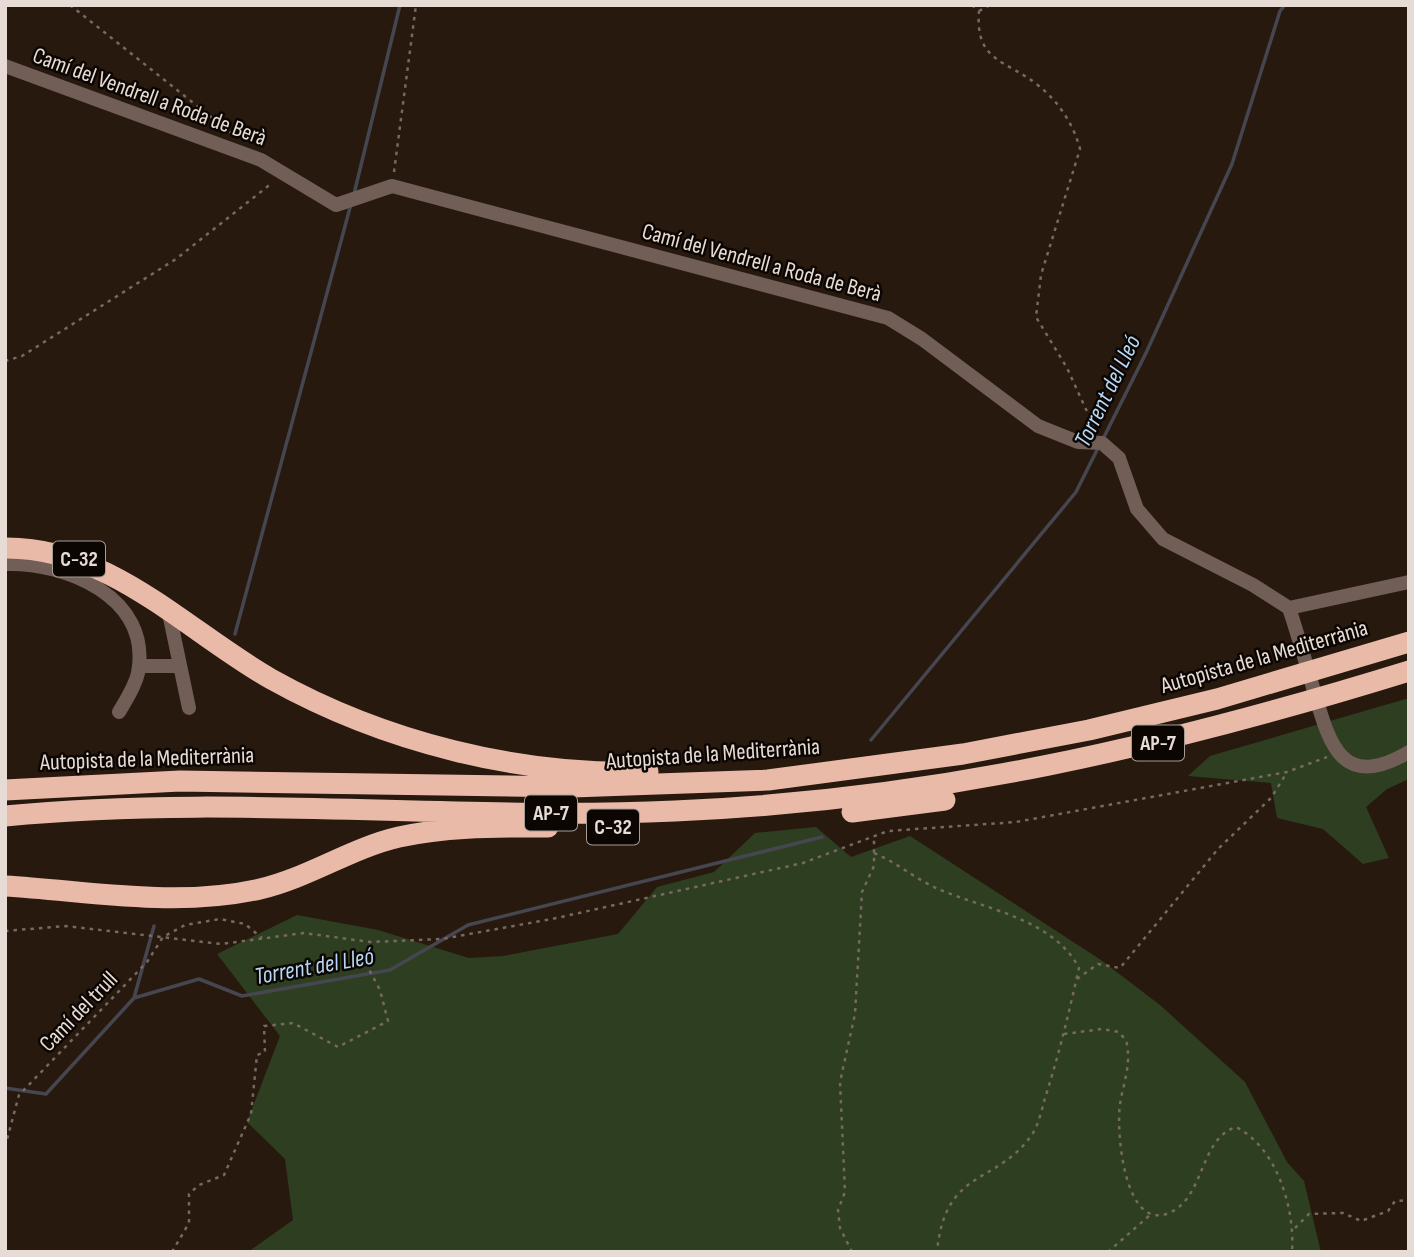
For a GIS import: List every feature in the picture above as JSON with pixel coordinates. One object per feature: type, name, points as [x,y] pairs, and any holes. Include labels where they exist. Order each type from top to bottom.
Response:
[{"type":"highway","name":"C-32","points":[[5,548],[40,550],[81,560],[135,587],[247,665],[333,709],[397,734],[480,757],[588,771],[832,771]]},
{"type":"highway","name":"Autopista de la Mediterrània","points":[[5,790],[180,781],[637,787],[768,780],[964,754],[1089,730],[1217,699],[1409,642]]},
{"type":"highway","name":"AP-7","points":[[5,816],[170,806],[611,813],[822,801],[957,784],[1065,764],[1157,743],[1287,708],[1409,671]]},
{"type":"highway","name":"C-32","points":[[5,886],[141,898],[180,898],[261,888],[398,837],[453,828],[676,825],[894,807],[1026,786],[1193,748],[1287,708]]},
{"type":"street","name":"Camí del Vendrell a Roda de Berà","points":[[5,66],[261,160],[336,205],[392,186],[888,318],[922,339],[1038,426],[1078,442],[1102,443]]},
{"type":"street","points":[[1102,443],[1119,458],[1137,509],[1163,539],[1253,585],[1289,608],[1328,738],[1337,753],[1348,762],[1367,767],[1391,762],[1409,752]]},
{"type":"street","points":[[5,564],[58,568],[97,586],[111,597],[130,623],[137,645],[139,666],[136,682],[119,712]]},
{"type":"street","points":[[1289,608],[1409,582]]},
{"type":"street","points":[[169,612],[189,708]]},
{"type":"street","points":[[139,666],[179,666]]},
{"type":"path","points":[[70,5],[241,140]]},
{"type":"path","points":[[392,186],[416,5]]},
{"type":"path","points":[[972,5],[979,11]]},
{"type":"path","points":[[979,11],[990,5]]},
{"type":"path","points":[[979,11],[978,32],[986,51],[1055,100],[1077,135],[1080,149],[1041,275],[1036,317],[1067,368],[1102,443]]},
{"type":"path","points":[[5,361],[22,356],[176,259],[284,174]]},
{"type":"path","points":[[5,931],[66,926],[221,944],[304,933],[370,942],[442,939],[552,919],[803,863],[888,831],[1016,822],[1287,772],[1337,753]]},
{"type":"path","points":[[1077,979],[1098,964],[1120,968],[1218,849],[1271,798],[1287,772]]},
{"type":"path","points":[[852,1252],[840,1228],[838,1210],[845,1192],[840,1082],[855,1014],[862,892],[874,866],[874,837]]},
{"type":"path","points":[[874,853],[934,887],[1013,916],[1048,936],[1073,957],[1079,968],[1064,1034],[1035,1130],[1023,1147],[966,1186],[944,1212],[937,1252]]},
{"type":"path","points":[[163,937],[185,925],[220,919],[246,924],[262,937]]},
{"type":"path","name":"Camí del trull","points":[[5,1147],[19,1095],[147,962],[163,937]]},
{"type":"path","points":[[172,1252],[189,1223],[189,1194],[199,1185],[224,1175],[236,1142],[251,1114],[257,1055],[265,1052],[264,1026],[293,1023],[338,1048],[388,1021],[380,990],[365,962],[370,942]]},
{"type":"path","points":[[1064,1034],[1102,1029],[1119,1032],[1128,1043],[1127,1074],[1120,1106],[1123,1155],[1132,1195],[1139,1208],[1150,1215]]},
{"type":"path","points":[[1108,1252],[1150,1215],[1170,1213],[1187,1199],[1224,1131],[1236,1127],[1250,1135],[1278,1175],[1289,1199],[1293,1230],[1292,1252]]},
{"type":"path","points":[[1293,1230],[1310,1214],[1343,1213],[1361,1221],[1388,1211],[1395,1201],[1409,1200]]},
{"type":"green space","points":[[1409,698],[1409,779],[1387,789],[1366,807],[1389,858],[1363,864],[1323,829],[1277,818],[1271,783],[1188,776],[1210,756]]},
{"type":"green space","points":[[816,827],[851,857],[910,836],[1101,960],[1160,1005],[1245,1082],[1287,1162],[1304,1181],[1321,1252],[248,1252],[293,1220],[285,1159],[247,1122],[280,1036],[217,954],[297,915],[378,930],[469,958],[503,956],[618,934],[657,887],[714,872],[755,833]]},
{"type":"waterway","points":[[354,194],[400,5]]},
{"type":"waterway","name":"Torrent del Lleó","points":[[1102,441],[1146,353],[1232,164],[1280,11],[1285,5]]},
{"type":"waterway","points":[[235,634],[351,204]]},
{"type":"waterway","name":"Torrent del Lleó","points":[[871,740],[1076,492],[1098,448]]},
{"type":"waterway","name":"Torrent del Lleó","points":[[5,1088],[46,1094],[134,998],[199,979],[242,996],[390,970],[468,925],[822,837]]},
{"type":"waterway","points":[[134,998],[154,926]]}]
